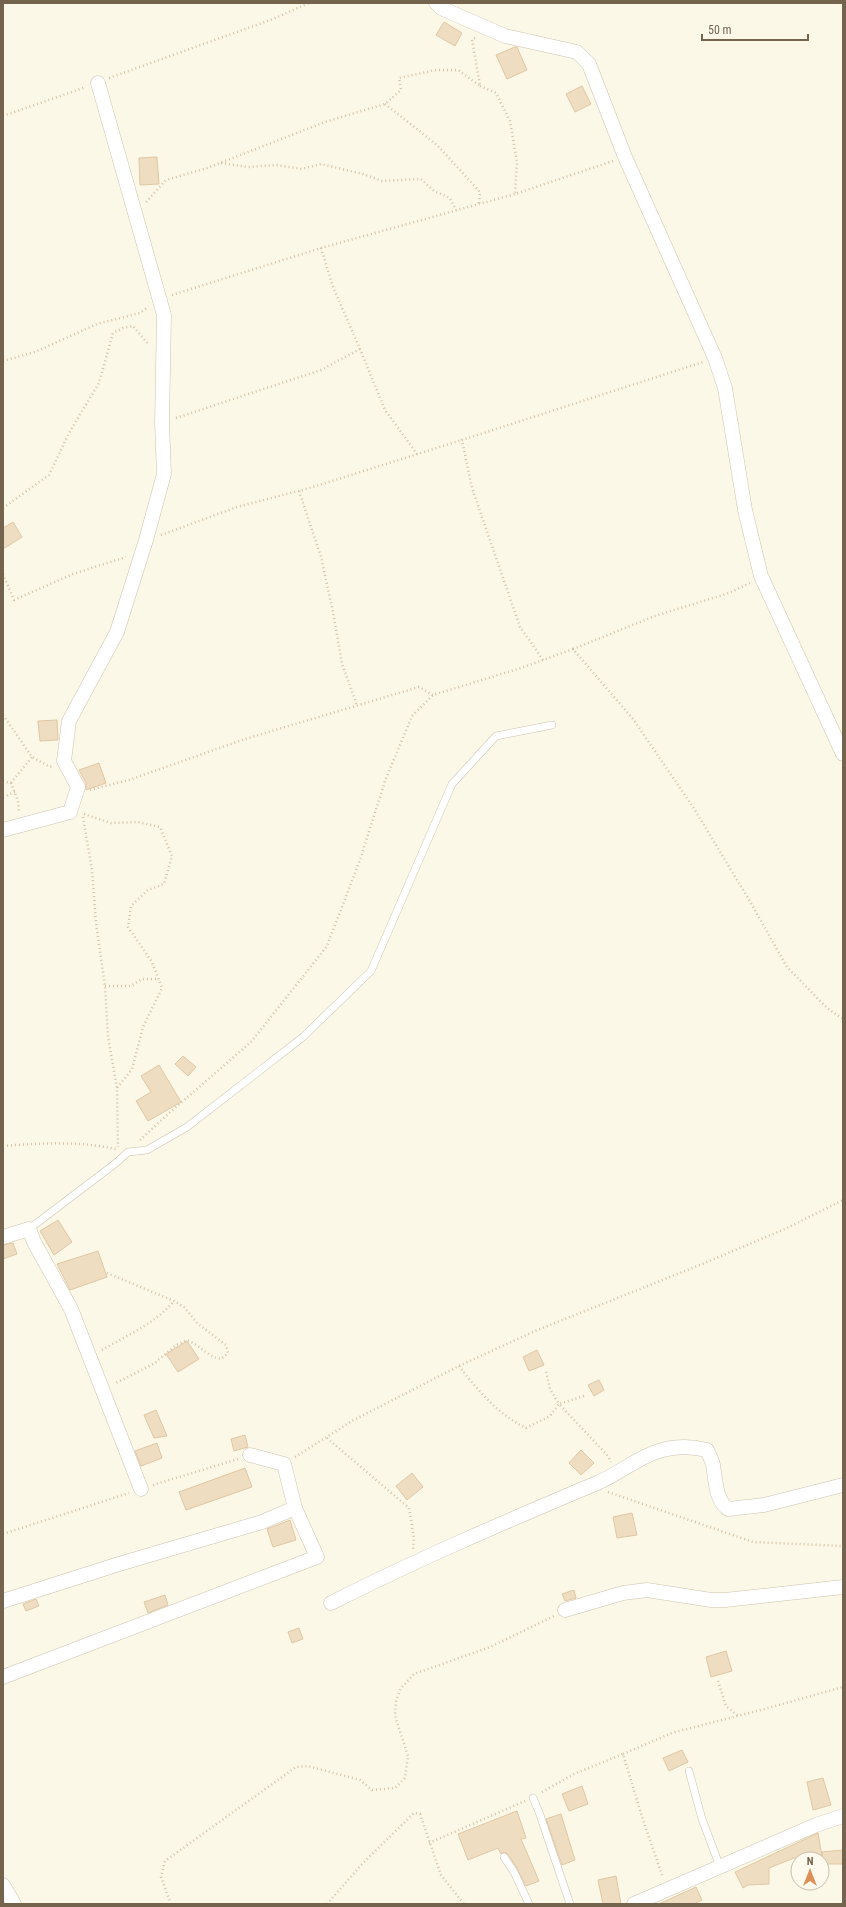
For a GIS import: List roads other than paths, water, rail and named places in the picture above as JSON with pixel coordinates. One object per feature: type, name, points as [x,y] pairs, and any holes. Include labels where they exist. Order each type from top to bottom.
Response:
[{"type":"street","points":[[436,3],[441,8],[505,36],[577,52],[589,64],[625,157],[715,358],[725,388],[745,510],[761,576],[843,754]]},
{"type":"street","points":[[3,830],[70,812],[78,787],[64,762],[69,721],[117,632],[146,540],[164,474],[162,423],[164,315],[98,82]]},
{"type":"street","points":[[3,1237],[30,1229],[34,1242],[71,1309],[141,1489]]},
{"type":"street","points":[[331,1603],[411,1563],[590,1486],[641,1458],[660,1450],[691,1446],[706,1450],[713,1464],[713,1477],[721,1504],[728,1509],[764,1505],[843,1486]]},
{"type":"street","points":[[3,1676],[317,1557],[295,1508],[284,1464],[250,1455]]},
{"type":"street","points":[[3,1602],[119,1564],[262,1522],[295,1508]]},
{"type":"street","points":[[565,1610],[623,1593],[647,1590],[710,1600],[725,1600],[843,1587]]},
{"type":"street","points":[[634,1904],[816,1825],[843,1816]]},
{"type":"street","points":[[3,1885],[14,1904]]},
{"type":"lane","points":[[30,1229],[116,1163],[128,1152],[147,1150],[187,1127],[303,1037],[371,971],[452,784],[496,736],[552,724]]},
{"type":"lane","points":[[689,1771],[702,1819],[720,1867]]},
{"type":"lane","points":[[533,1798],[570,1904]]},
{"type":"lane","points":[[504,1857],[514,1872],[529,1904]]}]
